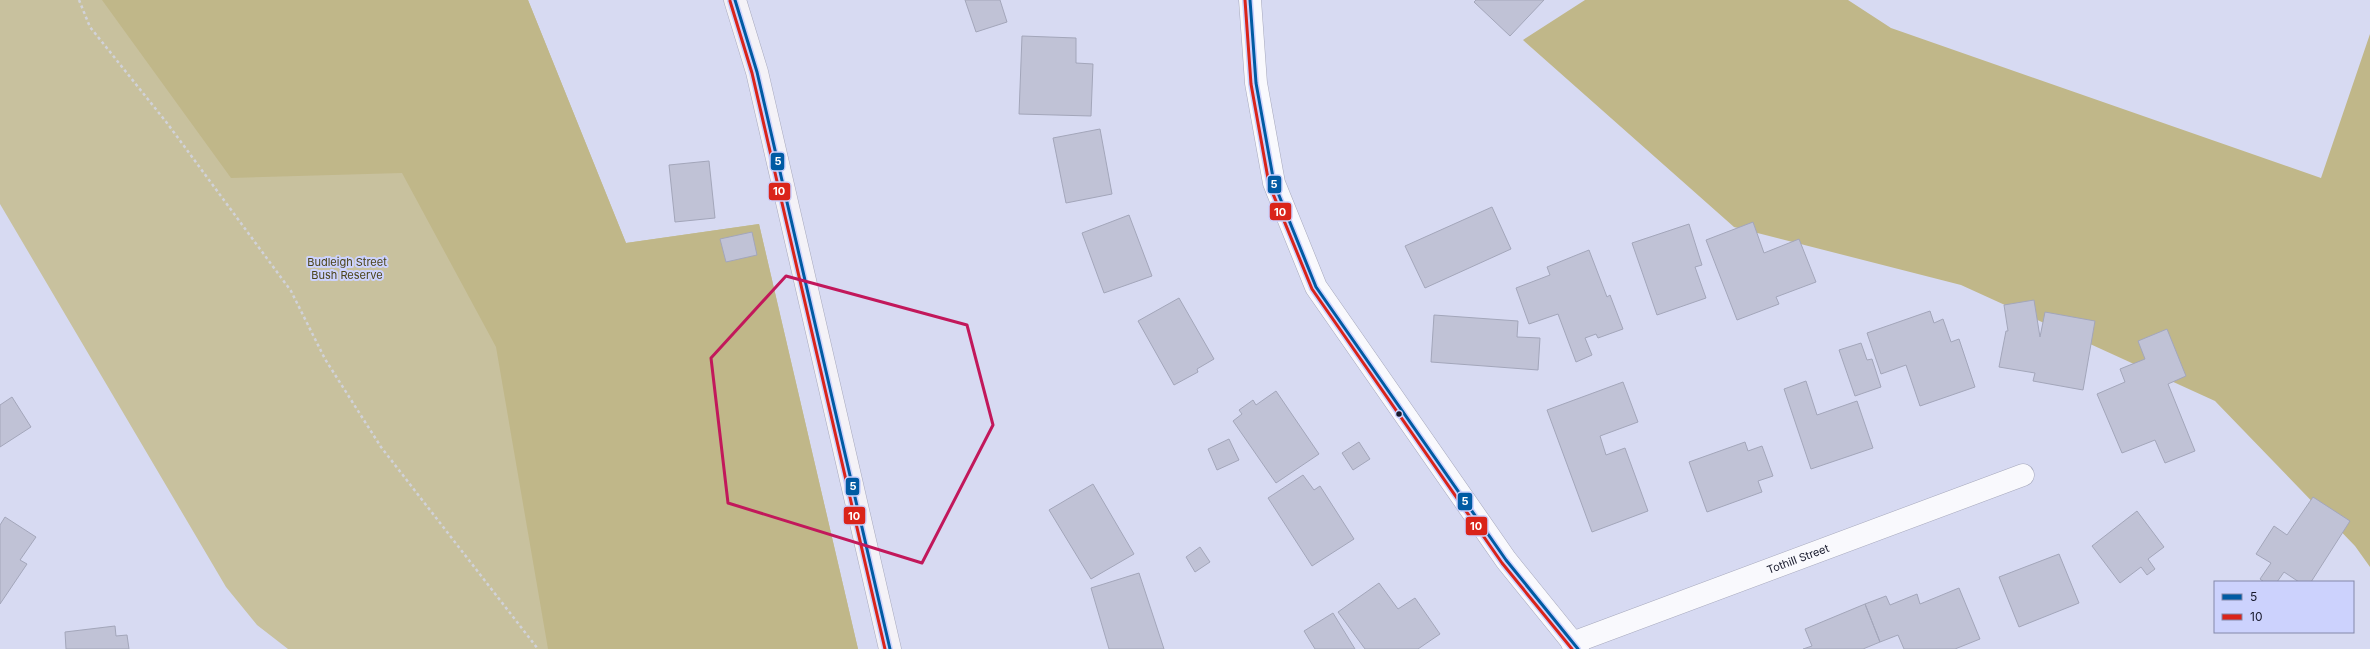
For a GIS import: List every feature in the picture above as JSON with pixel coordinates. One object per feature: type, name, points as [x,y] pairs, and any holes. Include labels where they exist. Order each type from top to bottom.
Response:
[{"type":"main road","points":[[735,0],[757,72],[890,649]]},
{"type":"street","points":[[1250,0],[1256,83],[1274,183],[1316,287],[1506,560],[1575,646]]},
{"type":"street","name":"Tothill Street","points":[[1575,646],[2023,475]]},
{"type":"path","points":[[79,0],[90,28],[167,123],[292,291],[325,359],[381,447],[538,649]]},
{"type":"highlighted area","points":[[786,276],[967,325],[993,425],[922,563],[728,503],[711,358]]},
{"type":"green space","name":"Budleigh Street Bush Reserve","points":[[0,0],[528,0],[626,243],[759,224],[858,649],[288,649],[257,625],[226,587],[0,204]]},
{"type":"shaded area","points":[[102,0],[528,0],[626,243],[759,224],[858,649],[548,649],[496,347],[402,173],[231,178]]},
{"type":"shaded area","points":[[1585,0],[1848,0],[1891,28],[2321,178],[2370,34],[2370,567],[2355,546],[2215,401],[1961,285],[1734,227],[1523,40]]},
{"type":"building","points":[[965,0],[1000,0],[1007,22],[976,32]]},
{"type":"building","points":[[1476,0],[1544,0],[1510,36],[1474,2]]},
{"type":"building","points":[[1022,36],[1076,38],[1076,63],[1093,64],[1091,116],[1019,114]]},
{"type":"building","points":[[1100,129],[1112,194],[1066,203],[1053,138]]},
{"type":"building","points":[[709,161],[715,218],[675,222],[669,165]]},
{"type":"building","points":[[1492,207],[1511,249],[1425,288],[1405,246]]},
{"type":"building","points":[[1129,215],[1152,276],[1104,293],[1082,233]]},
{"type":"building","points":[[1753,222],[1764,253],[1799,239],[1816,282],[1776,297],[1779,304],[1737,320],[1706,240]]},
{"type":"building","points":[[1689,224],[1702,265],[1695,267],[1706,298],[1657,315],[1632,243]]},
{"type":"building","points":[[752,232],[757,255],[726,262],[720,239]]},
{"type":"building","points":[[1589,250],[1607,297],[1610,295],[1623,329],[1598,338],[1596,334],[1585,338],[1592,355],[1576,362],[1558,314],[1529,324],[1516,288],[1550,275],[1547,267]]},
{"type":"building","points":[[1179,298],[1214,359],[1197,369],[1198,372],[1174,385],[1138,321]]},
{"type":"building","points":[[2034,300],[2040,337],[2045,312],[2095,321],[2083,390],[2033,381],[2035,373],[1999,367],[2006,331],[2008,331],[2004,305]]},
{"type":"building","points":[[1930,311],[1934,323],[1943,319],[1951,342],[1959,339],[1975,387],[1920,406],[1906,365],[1881,374],[1867,333]]},
{"type":"building","points":[[1434,315],[1518,321],[1517,337],[1540,338],[1538,370],[1431,362]]},
{"type":"building","points":[[2167,329],[2186,376],[2168,384],[2195,451],[2165,463],[2155,440],[2122,453],[2097,394],[2125,382],[2120,369],[2145,359],[2138,341]]},
{"type":"building","points":[[1861,343],[1867,360],[1872,359],[1881,387],[1855,396],[1839,350]]},
{"type":"building","points":[[1806,381],[1817,415],[1857,401],[1873,448],[1811,469],[1784,389]]},
{"type":"building","points":[[1623,382],[1638,422],[1600,436],[1606,455],[1625,448],[1648,511],[1592,532],[1547,410]]},
{"type":"building","points":[[1276,391],[1319,454],[1276,483],[1233,421],[1242,414],[1239,410],[1253,400],[1256,405]]},
{"type":"building","points":[[12,397],[31,427],[0,447],[0,405]]},
{"type":"building","points":[[1229,439],[1239,460],[1217,470],[1208,449]]},
{"type":"building","points":[[1359,442],[1370,459],[1353,470],[1342,453]]},
{"type":"building","points":[[1745,442],[1748,451],[1762,446],[1773,476],[1758,481],[1762,492],[1707,512],[1689,462]]},
{"type":"building","points":[[1303,475],[1314,490],[1320,486],[1354,539],[1312,566],[1268,498]]},
{"type":"building","points":[[1093,484],[1134,554],[1091,579],[1049,510]]},
{"type":"building","points":[[2313,497],[2350,521],[2312,581],[2298,581],[2284,572],[2278,581],[2263,581],[2260,579],[2271,563],[2256,554],[2274,526],[2287,535]]},
{"type":"building","points":[[2137,511],[2164,547],[2148,559],[2155,569],[2147,575],[2141,567],[2120,583],[2092,546]]},
{"type":"building","points":[[5,517],[36,537],[20,560],[27,564],[0,604],[0,525]]},
{"type":"building","points":[[1200,547],[1210,562],[1195,572],[1186,557]]},
{"type":"building","points":[[2059,554],[2079,603],[2019,627],[1999,577]]},
{"type":"building","points":[[1139,573],[1164,649],[1109,649],[1091,588]]},
{"type":"building","points":[[1379,583],[1398,609],[1415,598],[1440,634],[1418,649],[1365,649],[1338,612]]},
{"type":"building","points":[[1959,588],[1980,639],[1955,649],[1904,649],[1898,635],[1880,642],[1865,604],[1886,596],[1890,605],[1917,594],[1920,604]]},
{"type":"building","points":[[1865,604],[1880,642],[1863,649],[1803,649],[1812,646],[1805,629]]},
{"type":"building","points":[[1333,613],[1355,649],[1315,649],[1304,631]]},
{"type":"building","points":[[115,626],[116,636],[127,635],[129,649],[66,649],[65,632]]},
{"type":"transit line","name":"5","points":[[735,0],[757,72],[890,649]]},
{"type":"transit line","name":"10","points":[[1245,0],[1251,84],[1269,184],[1312,289],[1502,563],[1572,649]]},
{"type":"transit line","name":"5","points":[[1250,0],[1256,83],[1274,183],[1316,287],[1506,560],[1578,649]]},
{"type":"transit line","name":"10","points":[[730,1],[752,73],[885,649]]}]
